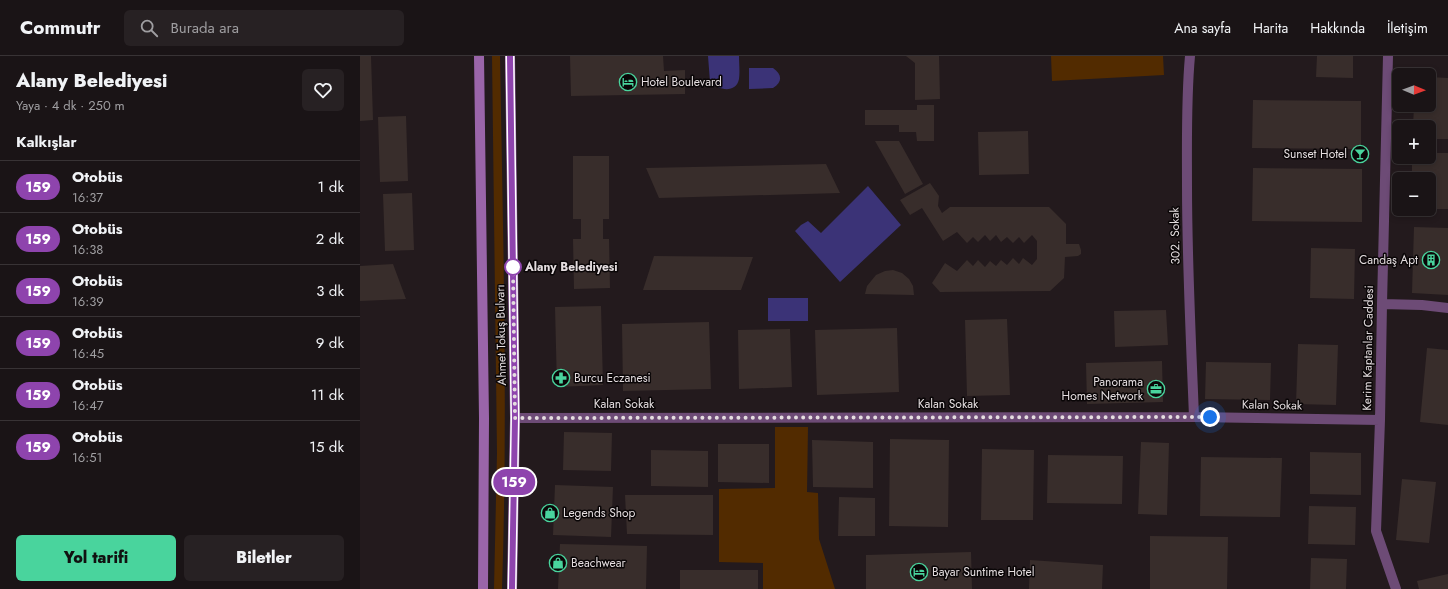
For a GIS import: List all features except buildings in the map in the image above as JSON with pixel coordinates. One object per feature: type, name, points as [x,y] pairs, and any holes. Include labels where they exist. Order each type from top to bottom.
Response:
[{"type":"main road","name":"Ahmet Tokuş Bulvarı","points":[[479,56],[484,418],[483,589]]},
{"type":"main road","name":"Ahmet Tokuş Bulvarı","points":[[510,56],[515,418],[512,589]]},
{"type":"street","name":"302. Sokak","points":[[1190,56],[1186,121],[1188,272],[1194,416]]},
{"type":"street","name":"Kerim Kaptanlar Caddesi","points":[[1388,56],[1376,531],[1396,589]]},
{"type":"street","points":[[1382,304],[1448,308]]},
{"type":"street","name":"Kalan Sokak","points":[[515,418],[1194,416],[1380,420]]},
{"type":"shaded area","points":[[492,56],[500,56],[504,256],[505,456],[502,589],[494,589],[497,453]]},
{"type":"shaded area","points":[[708,56],[739,56],[739,79],[734,87],[731,89],[722,89],[710,82]]},
{"type":"shaded area","points":[[1051,56],[1163,56],[1164,75],[1052,81]]},
{"type":"shaded area","points":[[749,68],[773,68],[780,75],[780,81],[773,88],[749,89]]},
{"type":"shaded area","points":[[868,186],[901,225],[840,282],[795,231],[808,221],[821,233]]},
{"type":"shaded area","points":[[768,298],[808,298],[808,321],[768,321]]},
{"type":"shaded area","points":[[775,427],[808,427],[807,492],[818,493],[819,539],[835,589],[763,589],[763,563],[719,562],[719,489],[775,488]]},
{"type":"bus line","name":"159","points":[[510,56],[515,418],[512,589]]},
{"type":"place","name":"Hotel Boulevard","points":[[628,82]]},
{"type":"place","name":"Sunset Hotel","points":[[1360,154]]},
{"type":"place","name":"Candaş Apt","points":[[1431,260]]},
{"type":"place","name":"Alany Belediyesi","points":[[513,267]]},
{"type":"place","name":"Burcu Eczanesi","points":[[561,378]]},
{"type":"place","name":"Panorama Homes Network","points":[[1156,389]]},
{"type":"place","name":"Legends Shop","points":[[550,513]]},
{"type":"place","name":"Beachwear","points":[[558,563]]},
{"type":"place","name":"Bayar Suntime Hotel","points":[[919,572]]},
{"type":"route","points":[[513,267],[515,418],[1210,417]]}]
